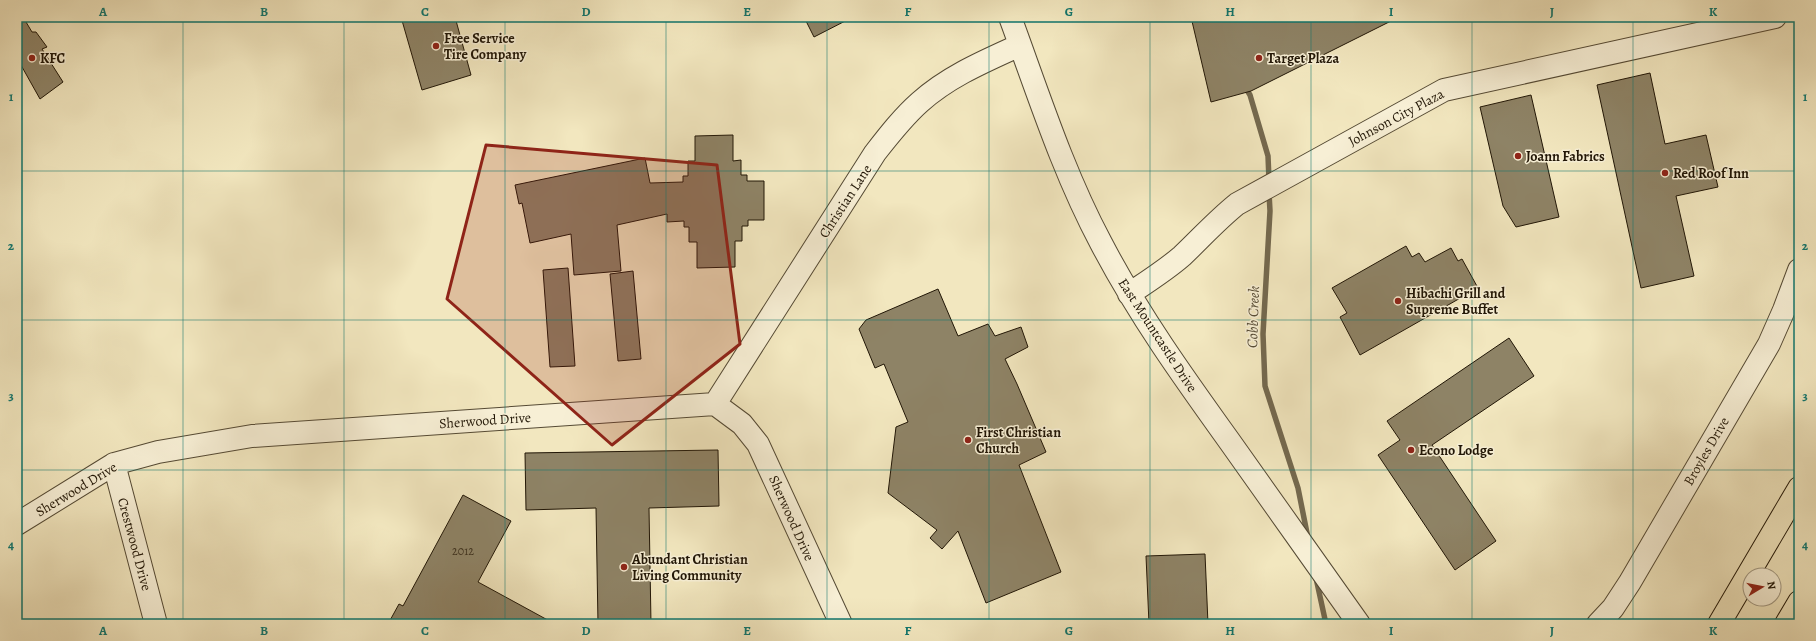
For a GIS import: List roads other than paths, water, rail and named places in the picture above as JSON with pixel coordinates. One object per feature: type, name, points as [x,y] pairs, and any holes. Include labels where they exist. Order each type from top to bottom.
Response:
[{"type":"highway","points":[[1719,624],[1799,488]]},
{"type":"highway","points":[[1786,624],[1799,602]]},
{"type":"street","name":"East Mountcastle Drive","points":[[1010,17],[1077,195],[1129,294],[1160,344],[1359,624]]},
{"type":"street","name":"Johnson City Plaza","points":[[1129,294],[1167,269],[1216,221],[1236,204],[1444,90],[1775,17]]},
{"type":"street","name":"Christian Lane","points":[[715,404],[875,153],[900,122],[919,102],[945,82],[971,67],[1020,45]]},
{"type":"street","name":"Broyles Drive","points":[[1598,624],[1613,608],[1630,582],[1769,344],[1799,270]]},
{"type":"street","name":"Sherwood Drive","points":[[17,524],[114,464],[158,452],[252,436],[715,404],[742,424],[758,444],[841,624]]},
{"type":"street","name":"Crestwood Drive","points":[[114,464],[156,624]]},
{"type":"waterway","name":"Cobb Creek","points":[[1245,87],[1250,95],[1268,156],[1269,180]]},
{"type":"waterway","name":"Cobb Creek","points":[[1269,193],[1270,211],[1263,334],[1265,386],[1298,488],[1308,538]]},
{"type":"waterway","name":"Cobb Creek","points":[[1316,578],[1326,624]]},
{"type":"place","name":"Free Service Tire Company","points":[[436,46]]},
{"type":"place","name":"KFC","points":[[32,58]]},
{"type":"place","name":"Target Plaza","points":[[1259,58]]},
{"type":"place","name":"Joann Fabrics","points":[[1518,156]]},
{"type":"place","name":"Red Roof Inn","points":[[1665,173]]},
{"type":"place","name":"Hibachi Grill and Supreme Buffet","points":[[1398,301]]},
{"type":"place","name":"First Christian Church","points":[[968,440]]},
{"type":"place","name":"Econo Lodge","points":[[1411,450]]},
{"type":"place","name":"Abundant Christian Living Community","points":[[624,567]]}]
